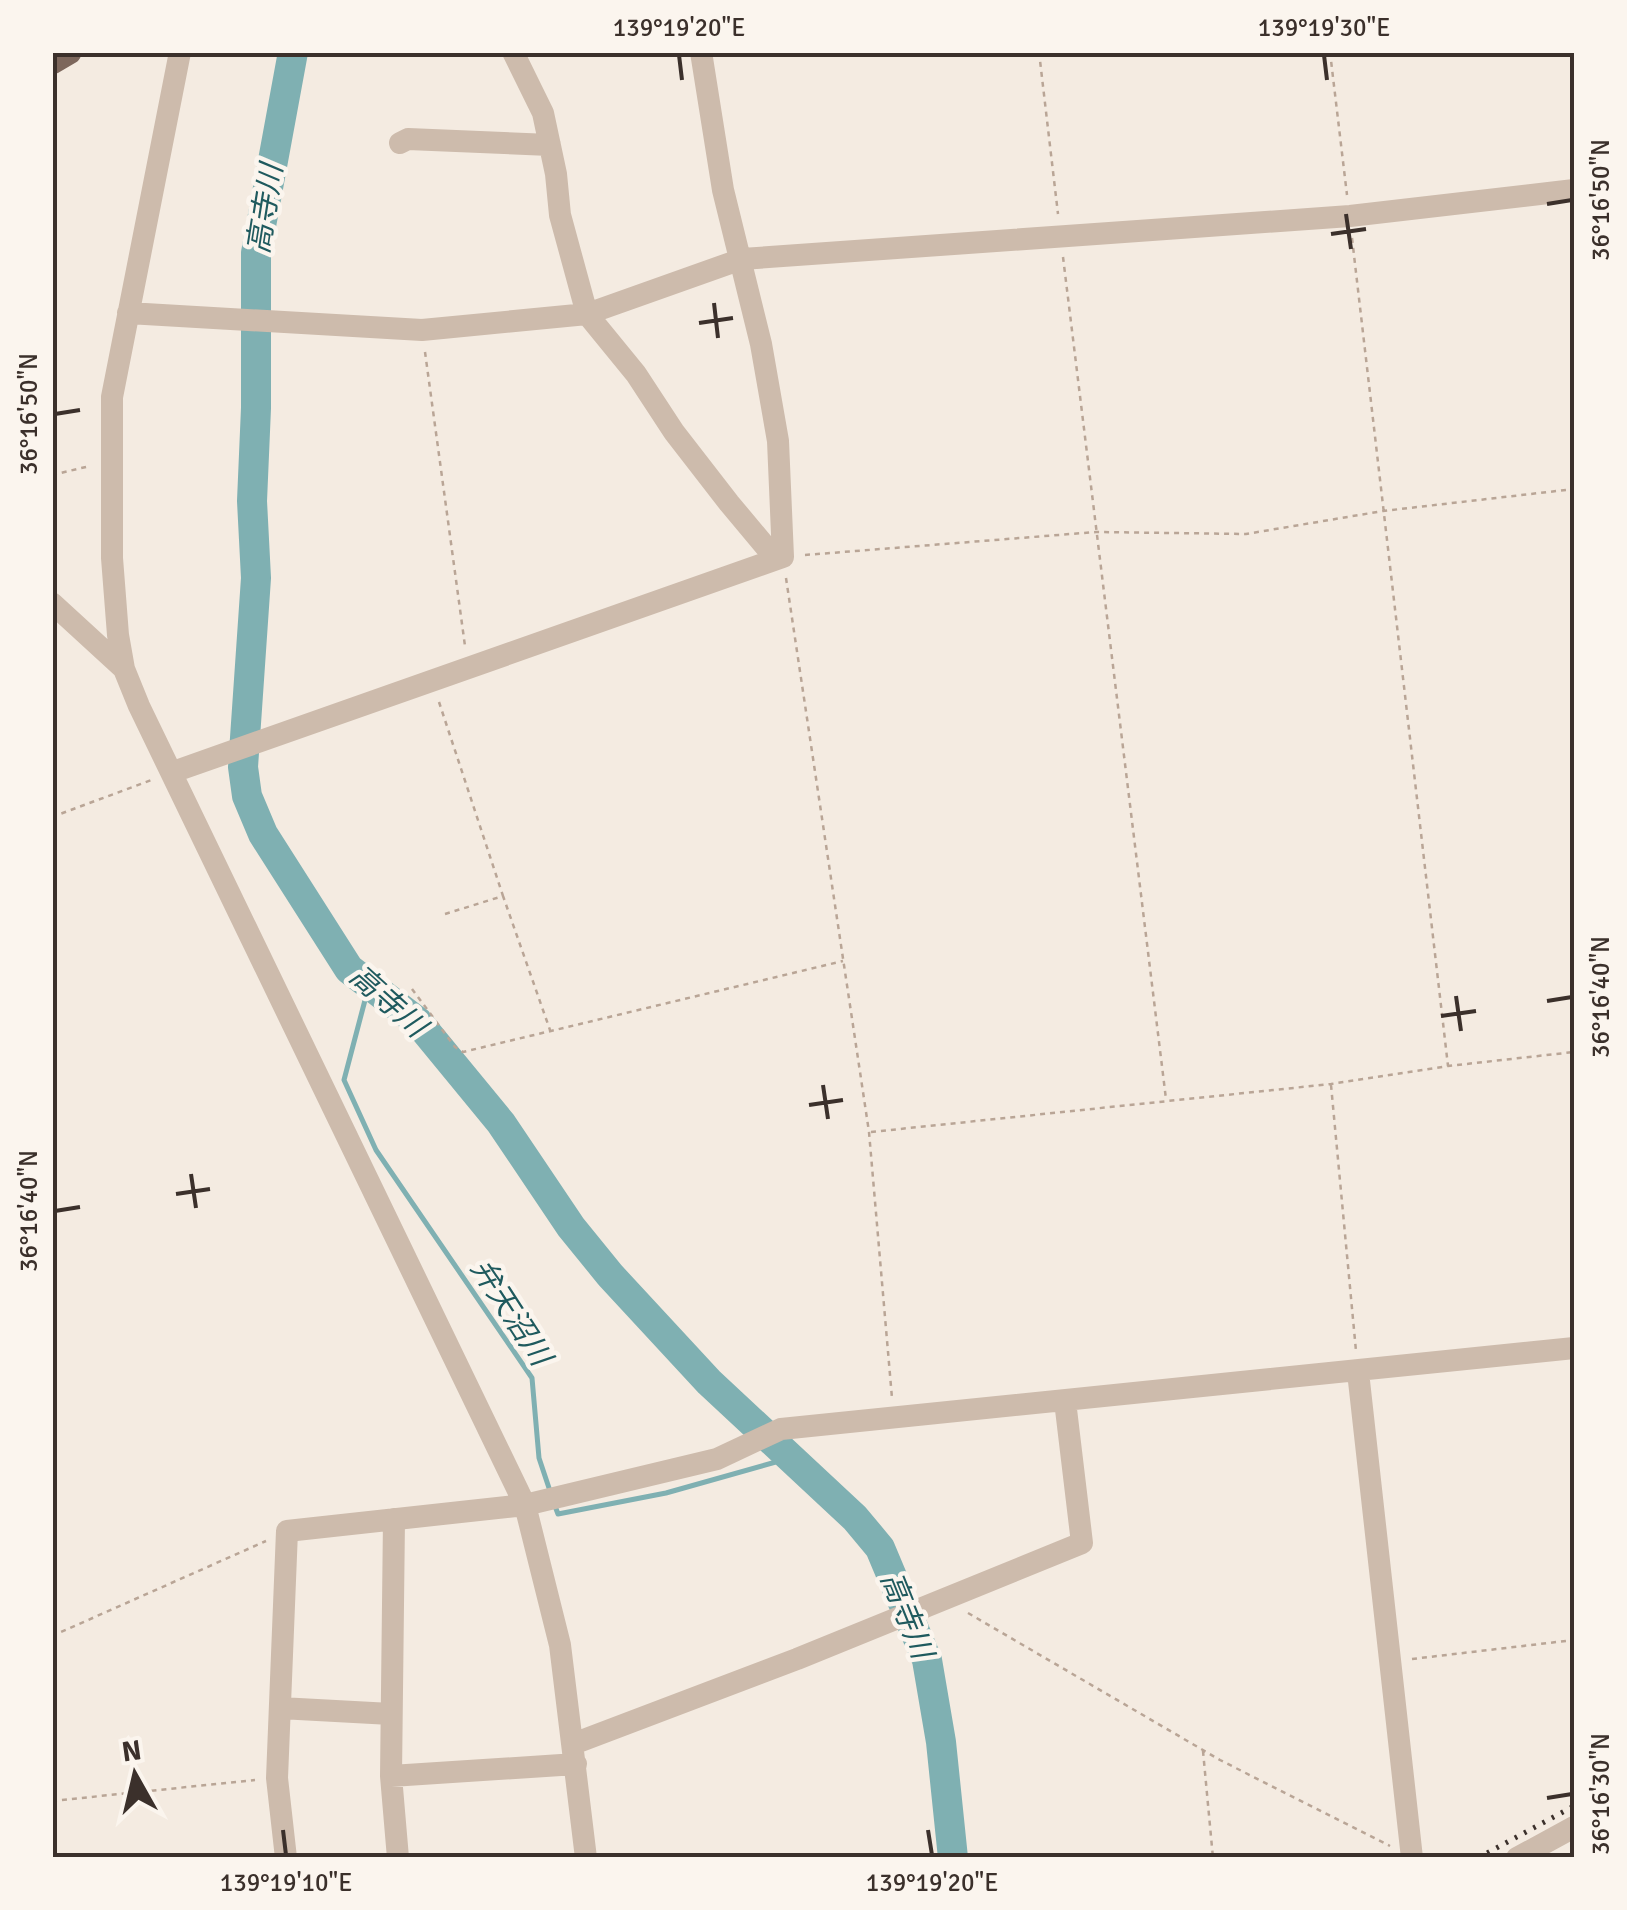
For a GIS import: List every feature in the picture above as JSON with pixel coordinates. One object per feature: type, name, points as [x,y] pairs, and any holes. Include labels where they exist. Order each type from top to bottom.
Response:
[{"type":"main road","points":[[52,62],[69,52]]},
{"type":"street","points":[[180,52],[112,397],[112,558],[124,669],[525,1505],[560,1645],[586,1858]]},
{"type":"street","points":[[513,52],[539,100],[560,215],[587,314],[636,374],[729,504],[779,558]]},
{"type":"street","points":[[701,52],[724,190],[742,259],[778,441],[779,558]]},
{"type":"street","points":[[400,143],[408,139],[550,145]]},
{"type":"street","points":[[128,312],[422,330],[587,314],[742,259],[1350,216],[1574,190]]},
{"type":"street","points":[[173,772],[779,558]]},
{"type":"street","points":[[52,603],[124,669]]},
{"type":"street","points":[[286,1858],[277,1778],[287,1531],[525,1505],[717,1460],[781,1430],[1574,1348]]},
{"type":"street","points":[[1358,1372],[1412,1858]]},
{"type":"street","points":[[391,1776],[575,1754],[1082,1542],[1064,1401]]},
{"type":"street","points":[[394,1520],[391,1776],[398,1858]]},
{"type":"street","points":[[280,1708],[392,1714]]},
{"type":"street","points":[[1517,1858],[1574,1827]]},
{"type":"path","points":[[1039,52],[1166,1099]]},
{"type":"path","points":[[1330,52],[1448,1066]]},
{"type":"path","points":[[1570,52],[1574,62]]},
{"type":"path","points":[[422,330],[467,668]]},
{"type":"path","points":[[52,475],[114,460]]},
{"type":"path","points":[[894,1418],[868,1132],[779,558],[1096,532],[1246,534],[1383,510],[1574,489]]},
{"type":"path","points":[[432,680],[550,1031]]},
{"type":"path","points":[[52,817],[173,772]]},
{"type":"path","points":[[445,914],[503,896]]},
{"type":"path","points":[[412,989],[455,1047],[463,1052],[843,961]]},
{"type":"path","points":[[868,1132],[1331,1084],[1574,1052]]},
{"type":"path","points":[[1331,1084],[1358,1372]]},
{"type":"path","points":[[52,1636],[287,1531]]},
{"type":"path","points":[[946,1600],[1203,1750],[1412,1858]]},
{"type":"path","points":[[1390,1662],[1574,1640]]},
{"type":"path","points":[[1203,1750],[1213,1858]]},
{"type":"path","points":[[52,1801],[277,1778]]},
{"type":"waterway","name":"高寺川","points":[[293,52],[256,253],[252,501],[256,578],[243,767],[247,796],[263,834],[349,969],[418,1022],[501,1123],[571,1227],[610,1275],[709,1382],[855,1518],[880,1548],[927,1660],[941,1742],[953,1858]]},
{"type":"waterway","name":"弁天沼川","points":[[369,985],[344,1080],[376,1150],[532,1378],[539,1458],[550,1491]]},
{"type":"waterway","name":"弁天沼川","points":[[555,1506],[558,1514],[666,1493],[790,1458]]},
{"type":"railway","points":[[1478,1858],[1574,1806]]}]
